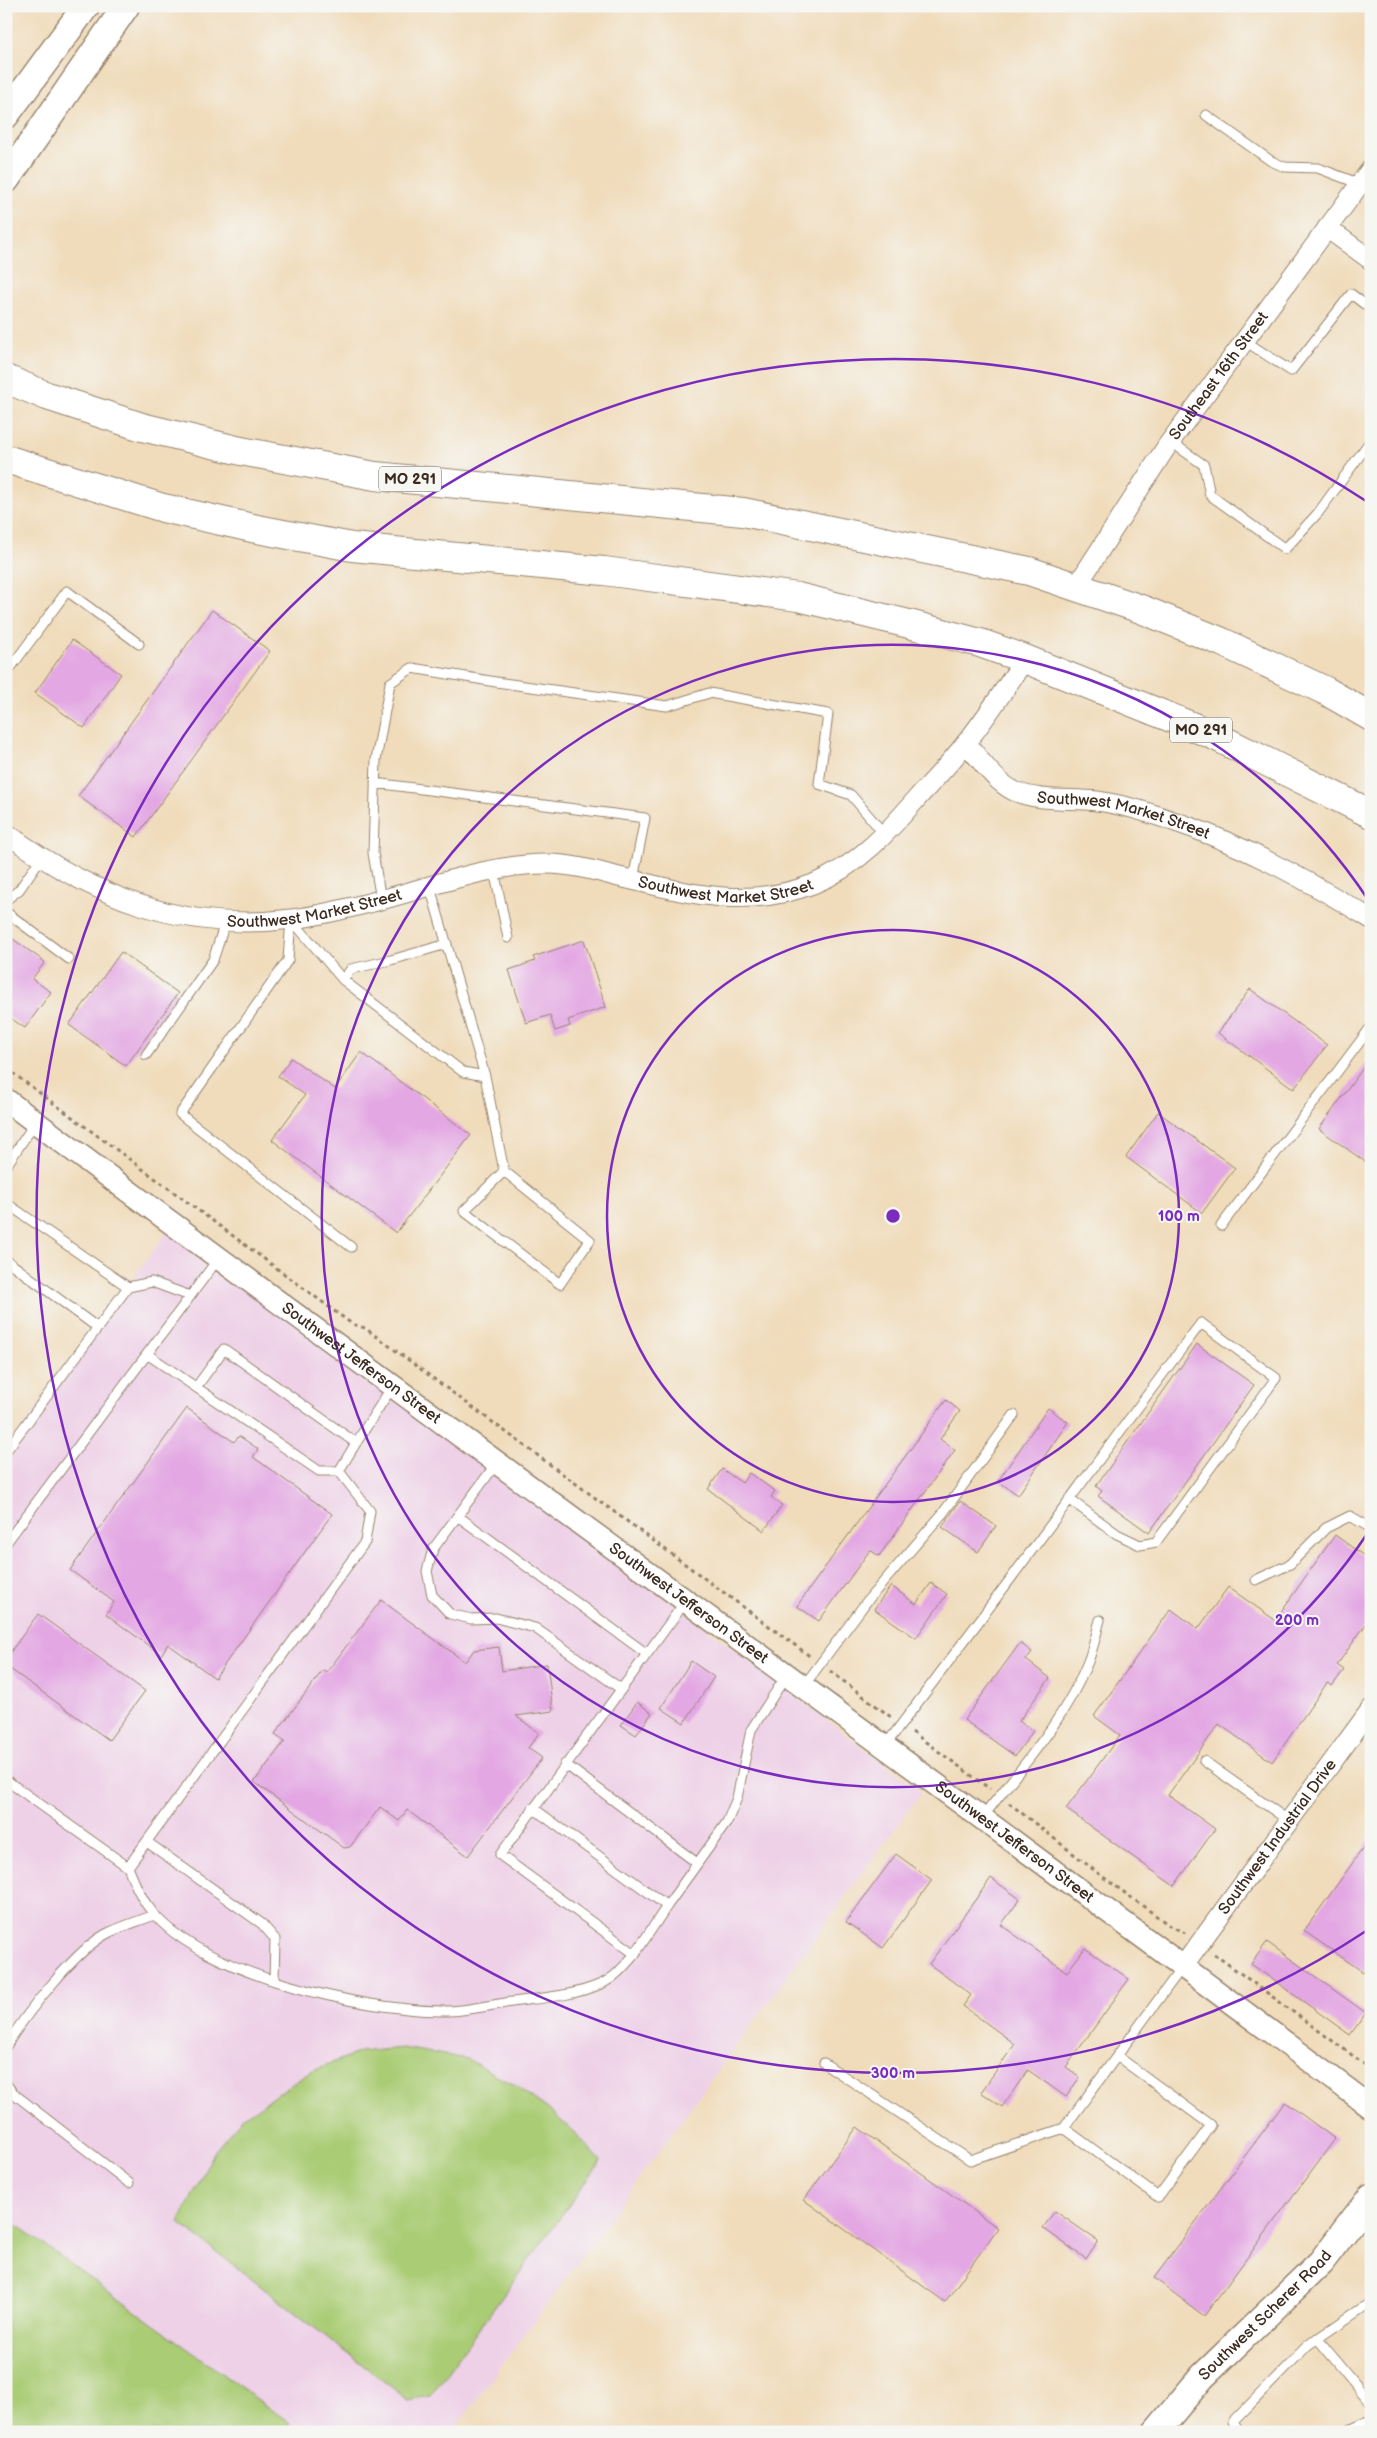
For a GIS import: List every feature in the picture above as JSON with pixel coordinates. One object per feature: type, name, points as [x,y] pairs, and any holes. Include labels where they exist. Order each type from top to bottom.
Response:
[{"type":"highway","name":"MO 291","points":[[6,379],[47,396],[142,427],[241,452],[375,476],[743,512],[1029,571],[1142,610],[1222,642],[1326,691],[1371,717]]},
{"type":"highway","name":"MO 291","points":[[6,459],[163,508],[257,529],[352,547],[604,571],[798,597],[980,643],[1026,659],[1211,734],[1371,814]]},
{"type":"main road","points":[[6,115],[86,6]]},
{"type":"main road","points":[[6,180],[126,6]]},
{"type":"main road","name":"Southwest Scherer Road","points":[[1156,2432],[1202,2378],[1321,2262],[1371,2197]]},
{"type":"street","name":"Southeast 16th Street","points":[[1076,587],[1171,442],[1365,177]]},
{"type":"street","points":[[1327,228],[1371,260]]},
{"type":"street","points":[[966,743],[1026,659]]},
{"type":"street","name":"Southwest Market Street","points":[[6,832],[41,858],[109,894],[141,906],[209,919],[291,919],[382,900],[494,870],[548,864],[576,866],[693,895],[724,899],[754,897],[787,892],[813,884],[840,871],[866,853],[885,835],[966,743],[999,781],[1014,791],[1034,797],[1098,801],[1167,819],[1249,853],[1303,880],[1371,919]]},
{"type":"street","name":"Southwest Jefferson Street","points":[[6,1100],[496,1464],[982,1818],[1371,2107]]},
{"type":"street","name":"Southwest Industrial Drive","points":[[1183,1966],[1371,1709]]},
{"type":"lane","points":[[1206,115],[1271,161],[1285,167],[1318,168],[1365,177]]},
{"type":"lane","points":[[1245,341],[1291,371],[1350,294],[1371,309]]},
{"type":"lane","points":[[1171,442],[1204,466],[1210,495],[1285,549],[1318,513],[1371,440]]},
{"type":"lane","points":[[6,674],[67,591],[139,644]]},
{"type":"lane","points":[[382,900],[374,853],[376,760],[390,683],[412,668],[667,706],[709,693],[828,714],[819,784],[851,795],[885,835]]},
{"type":"lane","points":[[375,783],[645,818],[633,880]]},
{"type":"lane","points":[[6,900],[19,890],[41,858]]},
{"type":"lane","points":[[494,870],[508,938]]},
{"type":"lane","points":[[430,887],[485,1076],[504,1171],[590,1240],[560,1284],[464,1211],[504,1171]]},
{"type":"lane","points":[[6,912],[69,960]]},
{"type":"lane","points":[[291,919],[343,980],[463,1072],[485,1076]]},
{"type":"lane","points":[[291,919],[288,960],[180,1114],[351,1247]]},
{"type":"lane","points":[[146,1056],[213,960],[226,920]]},
{"type":"lane","points":[[343,980],[350,969],[391,960],[446,944]]},
{"type":"lane","points":[[1221,1226],[1371,1027]]},
{"type":"lane","points":[[6,1166],[36,1122]]},
{"type":"lane","points":[[6,1203],[128,1287]]},
{"type":"lane","points":[[6,1543],[219,1258]]},
{"type":"lane","points":[[6,1260],[98,1328]]},
{"type":"lane","points":[[6,1451],[128,1287],[152,1282],[190,1296]]},
{"type":"lane","points":[[884,1747],[902,1725],[1069,1499],[1201,1323],[1276,1378],[1156,1542],[1140,1545],[1117,1534],[1069,1499]]},
{"type":"lane","points":[[197,1386],[224,1349],[356,1443]]},
{"type":"lane","points":[[147,1354],[197,1386],[319,1471],[339,1470]]},
{"type":"lane","points":[[339,1470],[392,1386]]},
{"type":"lane","points":[[6,1780],[128,1867],[138,1892],[154,1915],[190,1944],[229,1964],[274,1980],[385,2007],[443,2012],[570,1993],[602,1984],[618,1973],[635,1954],[727,1822],[737,1798],[752,1730],[794,1681],[820,1664],[867,1601],[943,1513],[1014,1415]]},
{"type":"lane","points":[[496,1464],[433,1548],[427,1571],[432,1595],[450,1614],[471,1619],[496,1618],[534,1628],[621,1689]]},
{"type":"lane","points":[[128,1867],[365,1542],[370,1511],[339,1470]]},
{"type":"lane","points":[[1256,1580],[1290,1564],[1326,1528],[1350,1516],[1371,1528]]},
{"type":"lane","points":[[458,1517],[647,1654]]},
{"type":"lane","points":[[635,1954],[500,1855],[685,1602]]},
{"type":"lane","points":[[982,1818],[1035,1750],[1068,1701],[1087,1664],[1100,1620]]},
{"type":"lane","points":[[1204,1761],[1289,1821]]},
{"type":"lane","points":[[565,1764],[697,1863]]},
{"type":"lane","points":[[533,1808],[667,1906]]},
{"type":"lane","points":[[147,1842],[262,1924],[275,1939],[274,1980]]},
{"type":"lane","points":[[6,2046],[16,2030],[76,1957],[107,1934],[154,1915]]},
{"type":"lane","points":[[824,2063],[970,2160],[1064,2128],[1183,1966]]},
{"type":"lane","points":[[1064,2128],[1158,2197],[1211,2125],[1117,2056]]},
{"type":"lane","points":[[6,2084],[14,2093],[129,2183]]},
{"type":"lane","points":[[1239,2432],[1233,2422],[1308,2345],[1371,2302]]},
{"type":"lane","points":[[1317,2338],[1371,2403]]},
{"type":"lane","points":[[1345,2432],[1371,2420]]},
{"type":"path","points":[[6,1068],[352,1324],[365,1328],[999,1796],[1169,1925],[1200,1944],[1371,2069]]},
{"type":"shaded area","points":[[173,1224],[922,1792],[453,2432],[6,2432],[6,1450]]},
{"type":"green space","points":[[403,2048],[467,2059],[513,2084],[548,2109],[579,2137],[601,2161],[430,2396],[408,2400],[179,2223],[214,2152],[242,2118],[313,2070],[360,2052]]},
{"type":"green space","points":[[11,2221],[290,2423],[283,2432],[6,2432],[6,2227]]},
{"type":"building","points":[[212,610],[270,651],[136,837],[78,796]]},
{"type":"building","points":[[72,640],[121,674],[84,728],[35,693]]},
{"type":"building","points":[[6,934],[45,962],[32,979],[51,992],[25,1028],[6,1015]]},
{"type":"building","points":[[584,940],[606,1007],[568,1020],[570,1026],[555,1031],[550,1015],[526,1023],[509,970],[535,961],[533,957]]},
{"type":"building","points":[[121,952],[178,993],[126,1066],[69,1025]]},
{"type":"building","points":[[1250,989],[1327,1045],[1294,1089],[1218,1033]]},
{"type":"building","points":[[361,1052],[471,1135],[396,1233],[272,1140],[305,1095],[278,1076],[291,1058],[335,1089]]},
{"type":"building","points":[[1371,1057],[1371,1166],[1319,1129]]},
{"type":"building","points":[[1158,1112],[1235,1168],[1202,1213],[1126,1157]]},
{"type":"building","points":[[1197,1344],[1254,1385],[1149,1533],[1098,1496],[1102,1491],[1096,1486]]},
{"type":"building","points":[[946,1400],[960,1411],[940,1439],[955,1450],[879,1556],[870,1550],[819,1621],[797,1606]]},
{"type":"building","points":[[187,1408],[234,1442],[239,1436],[258,1449],[253,1457],[332,1514],[215,1678],[168,1644],[161,1655],[106,1614],[114,1602],[70,1570]]},
{"type":"building","points":[[1048,1408],[1068,1422],[1018,1495],[998,1481]]},
{"type":"building","points":[[722,1469],[742,1483],[749,1473],[775,1491],[771,1497],[782,1505],[764,1531],[708,1489]]},
{"type":"building","points":[[960,1501],[996,1526],[978,1552],[942,1527]]},
{"type":"building","points":[[1335,1535],[1371,1561],[1371,1617],[1337,1665],[1344,1670],[1332,1686],[1327,1683],[1272,1762],[1219,1724],[1168,1795],[1215,1829],[1174,1886],[1066,1809],[1120,1735],[1094,1716],[1171,1609],[1198,1629],[1228,1587],[1275,1620]]},
{"type":"building","points":[[931,1583],[947,1594],[916,1638],[874,1609],[891,1586],[916,1604]]},
{"type":"building","points":[[381,1600],[465,1662],[474,1650],[499,1647],[502,1671],[547,1664],[553,1711],[516,1716],[539,1733],[528,1748],[542,1758],[468,1856],[407,1810],[399,1821],[380,1807],[350,1847],[344,1848],[254,1782],[285,1741],[275,1734],[323,1670],[327,1672]]},
{"type":"building","points":[[38,1614],[145,1691],[109,1740],[6,1666],[6,1658]]},
{"type":"building","points":[[1020,1643],[1032,1652],[1026,1660],[1050,1678],[1019,1721],[1033,1731],[1015,1756],[964,1720]]},
{"type":"building","points":[[691,1661],[714,1677],[684,1723],[661,1708]]},
{"type":"building","points":[[637,1702],[652,1713],[636,1735],[621,1725]]},
{"type":"building","points":[[1371,1837],[1371,1961],[1363,1972],[1304,1931]]},
{"type":"building","points":[[896,1854],[932,1880],[883,1948],[846,1922]]},
{"type":"building","points":[[991,1878],[1020,1899],[1001,1925],[1067,1972],[1085,1948],[1129,1979],[1066,2067],[1080,2077],[1066,2097],[1028,2070],[1002,2107],[981,2092],[1015,2044],[963,2006],[971,1995],[929,1964]]},
{"type":"building","points":[[1267,1942],[1366,2013],[1350,2035],[1251,1964]]},
{"type":"building","points":[[1285,2102],[1335,2139],[1204,2316],[1154,2278]]},
{"type":"building","points":[[857,2127],[998,2228],[945,2302],[804,2200]]},
{"type":"building","points":[[1055,2211],[1098,2241],[1086,2259],[1043,2228]]}]
